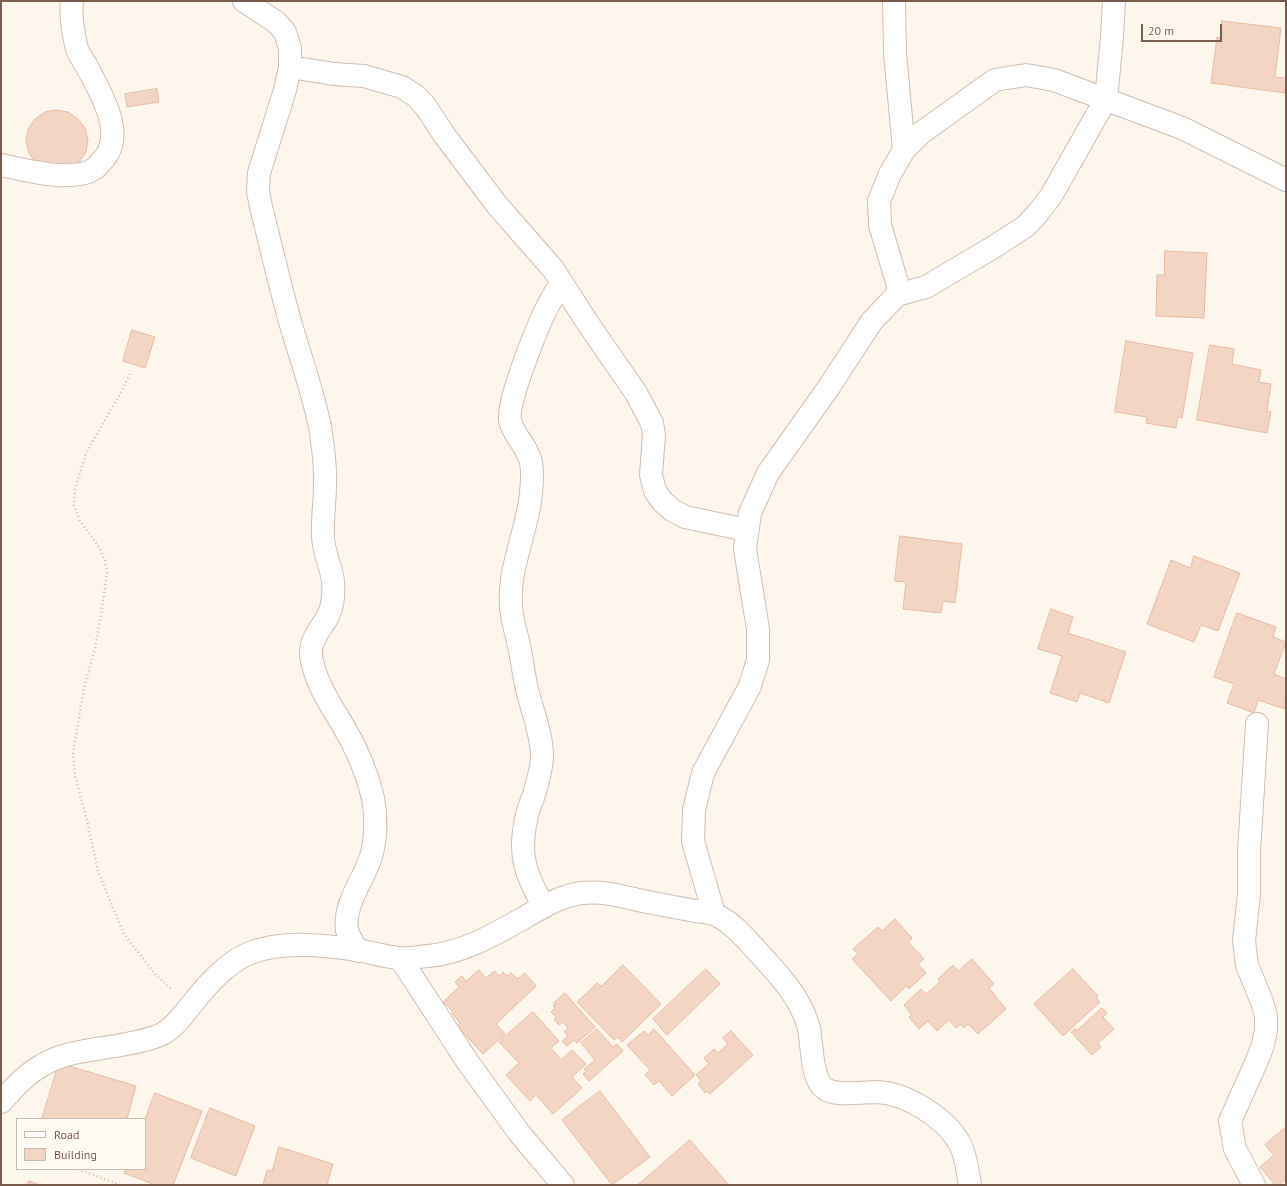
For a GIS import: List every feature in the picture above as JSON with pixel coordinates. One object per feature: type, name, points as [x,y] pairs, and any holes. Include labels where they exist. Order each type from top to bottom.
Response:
[{"type":"street","points":[[1,165],[64,176],[83,174],[94,169],[106,156],[112,144],[112,126],[106,106],[78,50],[70,15],[72,1]]},
{"type":"street","points":[[244,1],[276,22],[285,32],[290,48],[290,67],[285,90],[259,173],[258,191],[289,315],[320,427],[324,460],[326,485],[323,538],[333,579],[334,591],[333,601],[328,616],[313,640],[311,654],[325,698],[342,724],[355,750],[367,776],[373,799],[375,817],[372,852],[368,867],[352,900],[348,917],[347,930],[358,951]]},
{"type":"street","points":[[894,1],[895,53],[904,150]]},
{"type":"street","points":[[714,914],[693,841],[694,810],[702,773],[750,686],[758,660],[758,629],[745,549],[750,513],[768,473],[828,388],[868,326],[897,295],[926,287],[992,248],[1026,226],[1051,196],[1106,99],[1114,1]]},
{"type":"street","points":[[290,67],[321,73],[364,76],[402,87],[416,96],[426,107],[445,136],[497,205],[552,269],[636,393],[652,423],[654,435],[652,475],[655,492],[672,510],[686,517],[747,530]]},
{"type":"street","points":[[897,295],[898,286],[880,226],[879,201],[890,174],[904,150],[921,133],[995,80],[1026,75],[1054,80],[1182,128],[1286,180]]},
{"type":"street","points":[[544,907],[526,871],[523,858],[522,847],[526,819],[539,774],[542,757],[541,742],[528,692],[512,614],[510,585],[530,502],[532,468],[528,453],[513,430],[510,421],[510,412],[518,381],[537,332],[550,301],[561,283]]},
{"type":"street","points":[[1254,1185],[1236,1149],[1230,1120],[1262,1048],[1266,1031],[1266,1016],[1247,965],[1244,941],[1249,894],[1249,851],[1257,724]]},
{"type":"street","points":[[1,1102],[30,1073],[42,1064],[75,1053],[137,1042],[160,1035],[178,1021],[211,982],[238,959],[250,953],[279,946],[304,945],[358,951],[400,958],[431,956],[455,951],[497,933],[544,907],[578,893],[593,892],[714,914],[732,924],[785,981],[795,995],[808,1025],[816,1076],[822,1087],[835,1093],[881,1092],[898,1095],[930,1112],[959,1142],[964,1155],[970,1185]]},
{"type":"street","points":[[400,958],[466,1061],[520,1134],[563,1185]]},
{"type":"path","points":[[130,374],[88,451],[75,488],[74,505],[80,521],[100,547],[107,573],[95,648],[84,688],[72,753],[74,776],[86,816],[98,871],[124,934],[155,974],[171,990],[191,1005]]},
{"type":"path","points":[[81,1170],[120,1185]]},
{"type":"building","points":[[1222,21],[1281,28],[1275,77],[1286,78],[1285,93],[1211,83],[1217,37],[1220,38]]},
{"type":"building","points":[[157,89],[159,102],[127,107],[125,94]]},
{"type":"building","points":[[56,110],[68,112],[78,119],[85,128],[88,140],[86,152],[79,162],[69,169],[36,163],[29,153],[26,141],[28,129],[35,119],[45,112]]},
{"type":"building","points":[[1165,251],[1207,253],[1204,318],[1156,316],[1157,275],[1164,275]]},
{"type":"building","points":[[132,330],[155,337],[145,368],[123,361]]},
{"type":"building","points":[[1126,341],[1193,353],[1182,418],[1178,417],[1176,428],[1146,423],[1147,417],[1115,412]]},
{"type":"building","points":[[1210,345],[1234,349],[1232,364],[1261,370],[1259,382],[1271,384],[1267,411],[1271,412],[1267,433],[1197,420]]},
{"type":"building","points":[[900,536],[962,544],[955,603],[943,601],[941,613],[903,609],[906,582],[895,581]]},
{"type":"building","points":[[1194,556],[1240,573],[1218,631],[1201,625],[1194,642],[1147,624],[1171,560],[1190,568]]},
{"type":"building","points":[[1051,609],[1073,617],[1068,633],[1126,652],[1109,703],[1080,693],[1077,702],[1050,693],[1062,656],[1038,649]]},
{"type":"building","points":[[1237,613],[1276,627],[1273,637],[1286,642],[1274,674],[1286,679],[1285,709],[1258,700],[1254,713],[1227,703],[1234,684],[1214,677]]},
{"type":"building","points":[[895,919],[912,938],[908,942],[924,959],[918,964],[926,973],[909,989],[906,986],[891,1001],[852,959],[858,954],[853,949],[878,927],[882,931]]},
{"type":"building","points":[[972,959],[994,984],[989,988],[1006,1009],[978,1034],[968,1024],[964,1028],[961,1024],[956,1028],[949,1020],[937,1031],[928,1021],[919,1029],[909,1017],[912,1015],[904,1005],[921,989],[926,994],[940,982],[938,979],[953,965],[958,971]]},
{"type":"building","points":[[623,965],[661,1004],[622,1042],[618,1037],[614,1040],[577,1002],[597,983],[601,986]]},
{"type":"building","points":[[706,969],[720,984],[667,1035],[653,1019]]},
{"type":"building","points":[[1073,969],[1098,996],[1096,998],[1100,1002],[1063,1036],[1034,1004]]},
{"type":"building","points":[[479,970],[486,978],[494,971],[500,976],[503,972],[507,976],[511,973],[518,979],[525,973],[536,986],[496,1024],[505,1034],[483,1054],[457,1026],[460,1023],[452,1014],[453,1012],[443,1002],[459,987],[455,982],[462,976],[466,981]]},
{"type":"building","points":[[565,993],[595,1027],[577,1043],[574,1040],[567,1046],[562,1041],[568,1036],[564,1032],[568,1028],[563,1022],[559,1025],[554,1019],[556,1017],[551,1012],[555,1008],[553,1006],[556,1004],[554,1003]]},
{"type":"building","points":[[1102,1008],[1107,1013],[1103,1017],[1114,1029],[1098,1043],[1101,1047],[1092,1055],[1071,1032],[1075,1029],[1077,1030]]},
{"type":"building","points":[[533,1012],[559,1041],[551,1048],[561,1060],[572,1050],[586,1064],[572,1077],[582,1088],[553,1114],[536,1095],[530,1101],[506,1075],[519,1063],[499,1042]]},
{"type":"building","points":[[597,1029],[613,1047],[617,1044],[623,1051],[589,1081],[583,1074],[586,1071],[584,1069],[595,1060],[581,1043]]},
{"type":"building","points":[[654,1029],[695,1075],[672,1096],[659,1081],[654,1085],[645,1075],[650,1070],[627,1045],[644,1031],[648,1035]]},
{"type":"building","points":[[731,1031],[753,1055],[710,1094],[707,1091],[705,1093],[698,1084],[701,1081],[696,1075],[709,1064],[704,1058],[714,1049],[718,1053],[728,1044],[723,1038]]},
{"type":"building","points":[[59,1063],[136,1086],[127,1118],[42,1118]]},
{"type":"building","points":[[600,1091],[650,1157],[612,1185],[562,1120]]},
{"type":"building","points":[[155,1093],[202,1111],[173,1185],[156,1185],[124,1173],[126,1170],[146,1170],[146,1118]]},
{"type":"building","points":[[210,1108],[255,1126],[236,1176],[191,1158]]},
{"type":"building","points":[[1286,1127],[1286,1179],[1279,1185],[1275,1185],[1260,1167],[1274,1155],[1265,1145]]},
{"type":"building","points":[[690,1140],[729,1185],[638,1185]]},
{"type":"building","points":[[279,1147],[333,1164],[327,1185],[263,1185],[267,1170],[272,1171]]},
{"type":"building","points":[[29,1181],[40,1185],[27,1185]]}]
